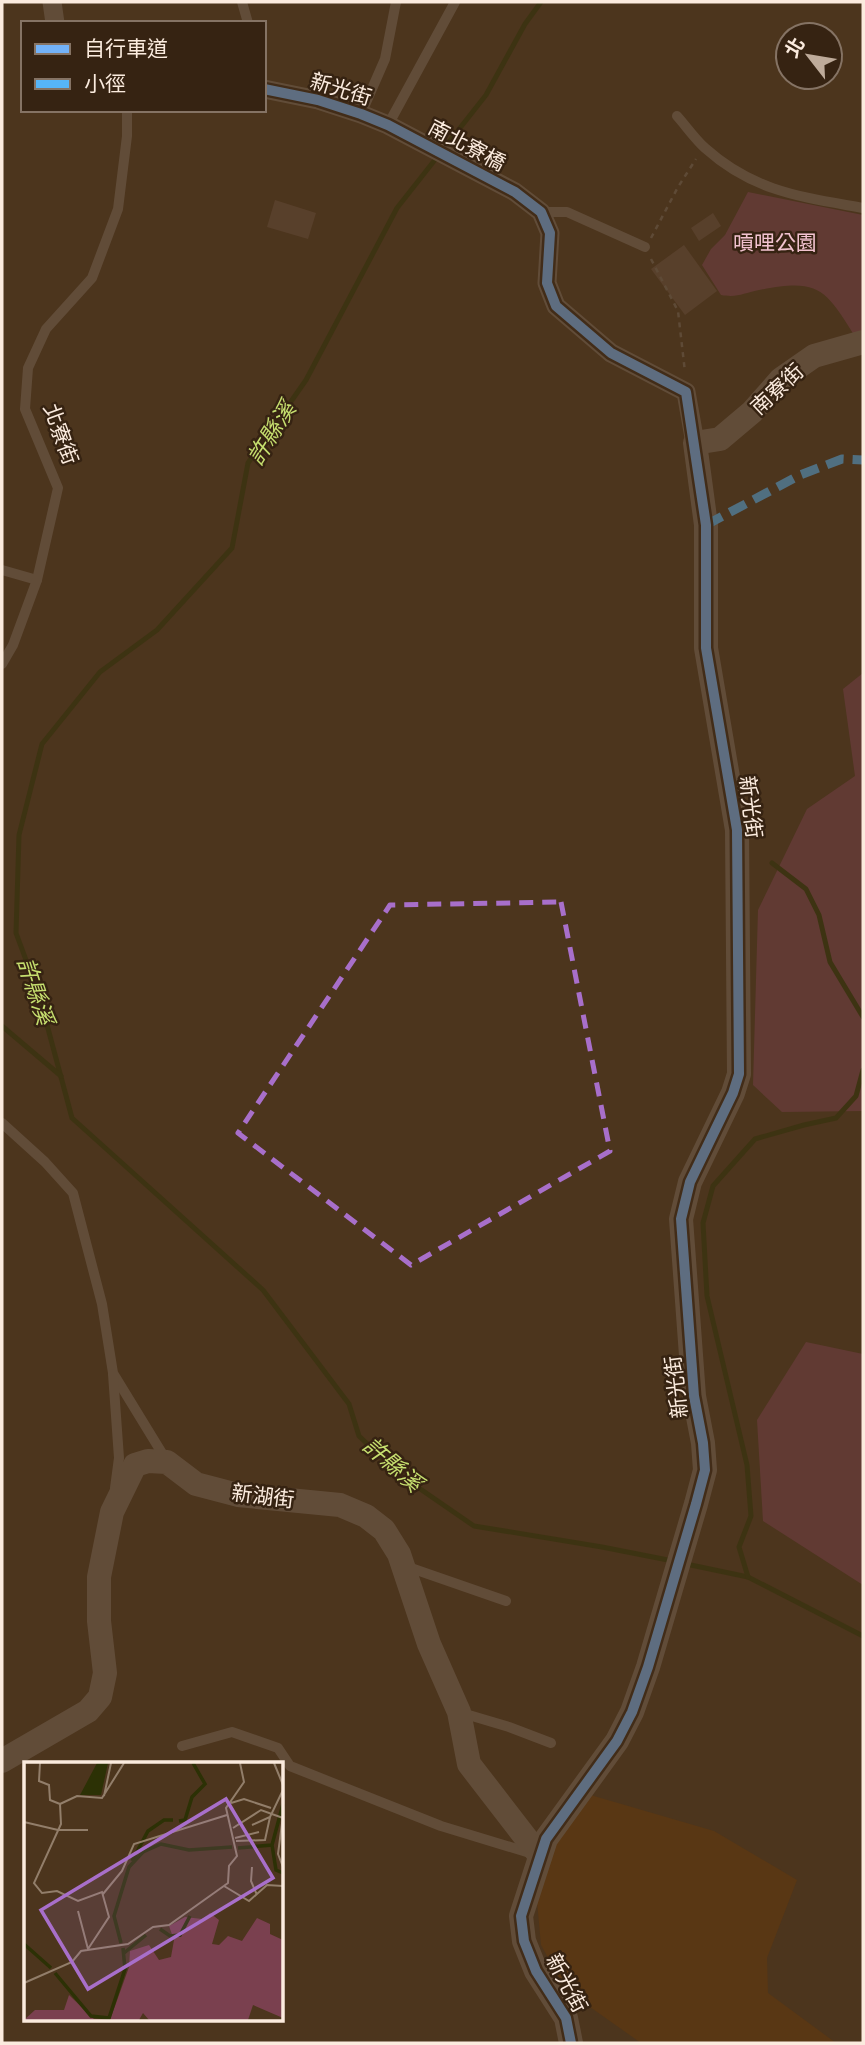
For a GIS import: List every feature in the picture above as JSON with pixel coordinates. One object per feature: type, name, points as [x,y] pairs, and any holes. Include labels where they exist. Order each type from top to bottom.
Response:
[{"type":"street","points":[[52,2],[55,21]]},
{"type":"street","name":"新光街","points":[[266,86],[361,114],[395,129]]},
{"type":"street","name":"南北寮橋","points":[[395,129],[515,192],[541,212]]},
{"type":"street","points":[[541,212],[550,233],[547,283],[556,306],[611,353],[686,392]]},
{"type":"street","name":"南寮街","points":[[695,443],[720,439],[752,412],[781,379],[814,356],[863,342]]},
{"type":"street","name":"新光街","points":[[571,2043],[566,2018],[536,1971],[524,1941],[521,1916],[546,1839],[617,1741],[632,1712],[648,1667],[705,1470],[704,1443],[694,1396],[681,1219],[690,1182],[733,1093],[739,1074],[737,830],[706,648],[706,525],[686,392]]},
{"type":"street","points":[[2,1761],[88,1711],[100,1697],[105,1673],[99,1621],[99,1577],[111,1512],[135,1465],[148,1461],[167,1462]]},
{"type":"street","name":"新湖街","points":[[167,1462],[197,1485],[238,1495],[340,1505],[366,1516],[384,1530],[399,1554],[429,1644],[459,1712],[469,1764],[540,1856]]},
{"type":"lane","points":[[242,2],[247,21]]},
{"type":"lane","points":[[361,114],[385,59],[396,2]]},
{"type":"lane","points":[[395,129],[455,2]]},
{"type":"lane","name":"北寮街","points":[[2,664],[13,645],[37,580],[58,488],[25,409],[28,368],[46,329],[92,278],[118,209],[127,136],[127,112]]},
{"type":"lane","points":[[677,116],[704,147],[742,176],[785,194],[863,208]]},
{"type":"lane","points":[[541,212],[567,212],[645,247]]},
{"type":"lane","points":[[2,570],[37,580]]},
{"type":"lane","points":[[2,1123],[45,1162],[73,1193],[102,1304],[113,1373],[119,1458],[111,1512]]},
{"type":"lane","points":[[113,1373],[167,1462]]},
{"type":"lane","points":[[402,1565],[506,1601]]},
{"type":"lane","points":[[459,1712],[551,1743]]},
{"type":"lane","points":[[182,1746],[232,1732],[278,1748],[290,1766],[441,1826],[540,1856]]},
{"type":"path","points":[[686,392],[678,311],[645,247],[704,147]]},
{"type":"highlighted area","points":[[561,902],[610,1151],[411,1265],[238,1133],[390,905]]},
{"type":"shaded area","points":[[587,1794],[714,1831],[797,1880],[767,1958],[768,1993],[836,2043],[641,2043],[566,1990],[541,1945],[536,1890],[552,1837]]},
{"type":"green space","name":"嗊哩公園","points":[[748,192],[863,215],[863,337],[856,338],[828,298],[808,287],[779,287],[736,296],[721,295],[702,265],[711,249],[725,235]]},
{"type":"green space","points":[[863,673],[863,1111],[782,1112],[753,1085],[758,910],[807,809],[855,776],[843,689]]},
{"type":"green space","points":[[806,1342],[863,1354],[863,1585],[763,1521],[757,1420]]},
{"type":"building","points":[[275,200],[316,213],[308,239],[267,227]]},
{"type":"building","points":[[713,213],[721,226],[699,241],[691,228]]},
{"type":"building","points":[[684,245],[717,291],[685,315],[651,269]]},
{"type":"waterway","name":"許縣溪","points":[[541,2],[525,24],[486,95],[397,208],[306,380],[248,463],[232,548],[157,630],[100,672],[42,744],[19,835],[16,933],[39,995],[72,1118],[263,1290],[349,1404],[359,1436],[400,1475],[474,1526],[673,1561]]},
{"type":"waterway","points":[[772,863],[806,889],[819,915],[830,962],[863,1017]]},
{"type":"waterway","points":[[2,1026],[61,1076]]},
{"type":"waterway","points":[[748,1577],[739,1547],[751,1516],[747,1465],[707,1296],[703,1223],[713,1186],[755,1139],[836,1118],[856,1096],[863,1070]]},
{"type":"waterway","name":"許縣溪","points":[[686,1564],[748,1577],[863,1636]]},
{"type":"marked path","points":[[706,525],[800,475],[842,459],[863,460]]},
{"type":"cycle path","points":[[266,89],[318,100],[388,125],[515,192],[541,212],[550,233],[547,283],[556,306],[611,353],[686,392],[706,525],[706,648],[737,830],[739,1074],[733,1093],[690,1182],[681,1219],[694,1396],[705,1470],[648,1667],[632,1712],[617,1741],[546,1839],[521,1916],[524,1941],[536,1971],[566,2018],[571,2043]]}]
